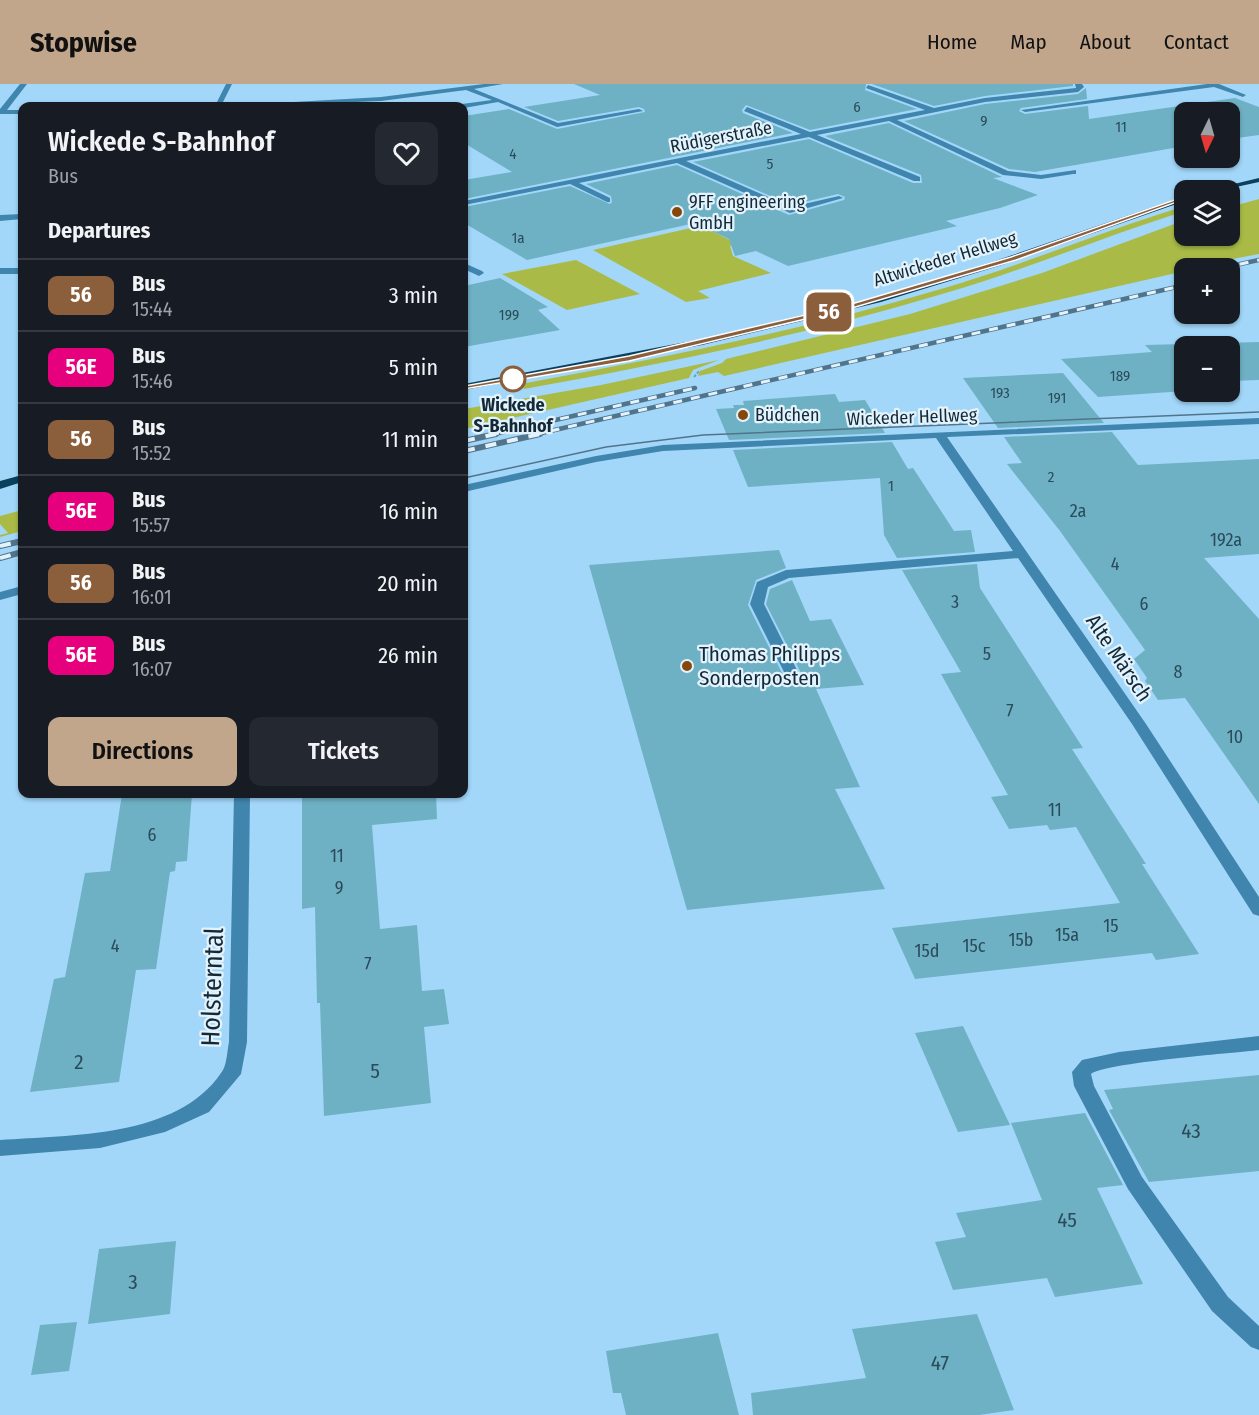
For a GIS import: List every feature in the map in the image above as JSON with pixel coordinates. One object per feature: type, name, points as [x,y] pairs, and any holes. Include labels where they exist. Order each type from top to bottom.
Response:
[{"type":"main road","points":[[1240,184],[1259,180]]},
{"type":"main road","name":"Altwickeder Hellweg","points":[[468,386],[629,358],[850,307],[1013,258],[1174,202]]},
{"type":"main road","points":[[0,485],[18,479]]},
{"type":"street","points":[[1,112],[24,84]]},
{"type":"street","points":[[220,102],[228,84]]},
{"type":"street","points":[[341,102],[500,84]]},
{"type":"street","name":"Rüdigerstraße","points":[[468,202],[985,100],[1078,90],[1081,87],[1078,84]]},
{"type":"street","points":[[1025,110],[1215,85],[1243,95]]},
{"type":"street","points":[[868,87],[933,110]]},
{"type":"street","points":[[467,89],[556,125],[639,111]]},
{"type":"street","name":"Rüdigerstraße","points":[[985,100],[1008,89]]},
{"type":"street","points":[[1046,93],[1070,105]]},
{"type":"street","points":[[468,105],[501,101]]},
{"type":"street","points":[[747,109],[917,179]]},
{"type":"street","points":[[1,112],[18,112]]},
{"type":"street","points":[[890,119],[1006,173],[1041,177],[1073,172]]},
{"type":"street","points":[[678,161],[790,210],[839,198]]},
{"type":"street","points":[[572,182],[607,200]]},
{"type":"street","points":[[0,218],[18,217]]},
{"type":"street","points":[[468,268],[479,273]]},
{"type":"street","points":[[0,271],[18,271]]},
{"type":"street","name":"Wickeder Hellweg","points":[[468,488],[596,459],[663,448],[1259,421]]},
{"type":"street","name":"Alte Märsch","points":[[939,434],[1139,724],[1259,910]]},
{"type":"street","points":[[795,680],[757,604],[762,585],[786,574],[1022,554]]},
{"type":"street","points":[[0,596],[18,591]]},
{"type":"street","name":"Holsterntal","points":[[0,1148],[100,1140],[158,1127],[202,1107],[232,1074],[238,1042],[242,798]]},
{"type":"street","points":[[1259,1043],[1119,1059],[1089,1065],[1081,1072],[1084,1086],[1135,1183],[1220,1304],[1259,1340]]},
{"type":"green space","points":[[1259,199],[1259,254],[1238,258],[1174,258],[1174,274],[724,376],[718,372],[698,376],[700,371],[722,363],[726,359],[910,314],[1042,273],[1174,224],[1174,246],[1240,246],[1240,204]]},
{"type":"green space","points":[[1174,210],[1174,215],[979,283],[897,307],[685,358],[524,389],[521,384],[732,342],[889,304],[972,280]]},
{"type":"green space","points":[[762,212],[706,228],[738,244],[730,246],[733,256],[771,273],[698,291],[710,298],[686,302],[593,250]]},
{"type":"green space","points":[[576,260],[640,294],[567,310],[502,274]]},
{"type":"green space","points":[[719,360],[693,370],[689,378],[468,428],[468,408],[601,385]]},
{"type":"green space","points":[[18,511],[18,532],[0,537],[8,533],[0,524],[0,516]]},
{"type":"building","points":[[574,84],[866,84],[865,90],[917,109],[810,130],[746,105],[742,110],[743,113],[793,133],[468,198],[468,179],[512,172],[468,145],[468,115],[509,109],[557,129],[645,112],[639,107],[558,121],[524,107],[600,95]]},
{"type":"building","points":[[872,84],[1073,84],[1073,86],[985,96],[934,106]]},
{"type":"building","points":[[1086,88],[1087,99],[1021,108],[1019,111],[1025,114],[1088,106],[1089,119],[1174,107],[1174,148],[1035,172],[1009,169],[904,121],[985,104],[1078,94]]},
{"type":"building","points":[[1235,98],[1259,107],[1259,135],[1240,138],[1240,102],[1207,102]]},
{"type":"building","points":[[889,123],[1002,177],[993,178],[1038,195],[1000,208],[946,221],[957,226],[788,266],[756,251],[735,256],[729,239],[695,223],[527,260],[468,225],[468,206],[570,186],[610,204],[611,196],[586,184],[677,165],[789,215],[844,200],[845,197],[838,194],[791,205],[693,162],[809,139],[913,183],[922,183],[921,175],[825,136]]},
{"type":"building","points":[[500,278],[548,307],[538,310],[560,330],[468,346],[468,285]]},
{"type":"building","points":[[1240,342],[1259,342],[1259,380],[1240,381]]},
{"type":"building","points":[[1174,344],[1174,392],[1098,397],[1061,359],[1152,352],[1145,345]]},
{"type":"building","points":[[1063,373],[1104,423],[998,428],[963,378]]},
{"type":"building","points":[[835,394],[839,402],[865,400],[885,433],[729,440],[716,409],[734,408],[733,405],[744,405],[743,401]]},
{"type":"building","points":[[1112,432],[1138,465],[1259,459],[1259,554],[1204,558],[1259,619],[1259,804],[1185,698],[1158,700],[1134,659],[1145,650],[1060,531],[1007,464],[1022,463],[1004,437]]},
{"type":"building","points":[[892,442],[908,469],[913,468],[954,531],[971,530],[975,552],[897,558],[884,535],[880,478],[748,487],[733,450]]},
{"type":"building","name":"Thomas Philipps Sonderposten","points":[[779,550],[786,568],[756,580],[748,605],[786,681],[794,686],[803,682],[804,679],[766,604],[770,589],[792,580],[810,621],[831,619],[864,685],[816,689],[860,787],[835,789],[885,889],[687,910],[589,565]]},
{"type":"building","points":[[977,564],[980,588],[1083,748],[1072,749],[1146,864],[1142,864],[1199,954],[1156,960],[1152,953],[915,979],[892,928],[1120,903],[1076,827],[1050,830],[1047,825],[1009,829],[991,797],[1008,795],[941,674],[961,672],[902,570]]},
{"type":"building","points":[[121,798],[192,798],[187,861],[176,862],[175,871],[170,872],[156,969],[136,970],[119,1082],[30,1092],[54,979],[65,977],[85,873],[110,871]]},
{"type":"building","points":[[302,798],[436,798],[437,819],[372,825],[380,929],[417,925],[422,991],[444,989],[449,1024],[424,1027],[431,1103],[324,1116],[320,1003],[317,1003],[315,907],[302,909]]},
{"type":"building","points":[[963,1026],[1010,1125],[958,1132],[915,1033]]},
{"type":"building","points":[[1259,1075],[1259,1171],[1149,1182],[1109,1110],[1113,1109],[1104,1090]]},
{"type":"building","points":[[1085,1113],[1123,1185],[1097,1188],[1143,1284],[1055,1297],[1047,1278],[953,1290],[935,1242],[966,1237],[956,1213],[1042,1200],[1011,1123]]},
{"type":"building","points":[[176,1241],[170,1314],[88,1324],[99,1249]]},
{"type":"building","points":[[977,1314],[1014,1410],[979,1415],[753,1415],[751,1393],[866,1378],[852,1329]]},
{"type":"building","points":[[77,1322],[69,1371],[31,1375],[40,1325]]},
{"type":"building","points":[[718,1333],[739,1415],[626,1415],[621,1393],[613,1393],[606,1351]]},
{"type":"tram line","points":[[468,477],[606,447],[703,435],[1259,412]]},
{"type":"railway","points":[[1240,264],[1259,260]]},
{"type":"railway","points":[[533,435],[1174,288]]},
{"type":"railway","points":[[490,435],[695,388]]},
{"type":"railway","points":[[468,440],[496,434]]},
{"type":"railway","points":[[468,450],[540,434]]},
{"type":"railway","points":[[0,546],[18,542]]},
{"type":"railway","points":[[0,558],[18,553]]},
{"type":"bus line","name":"56","points":[[468,386],[629,358],[850,307],[937,283],[1174,202]]},
{"type":"place","name":"9FF engineering GmbH","points":[[677,212]]},
{"type":"place","name":"Wickede S-Bahnhof","points":[[513,379]]},
{"type":"place","name":"Büdchen","points":[[743,415]]},
{"type":"place","name":"Thomas Philipps Sonderposten","points":[[687,666]]}]
